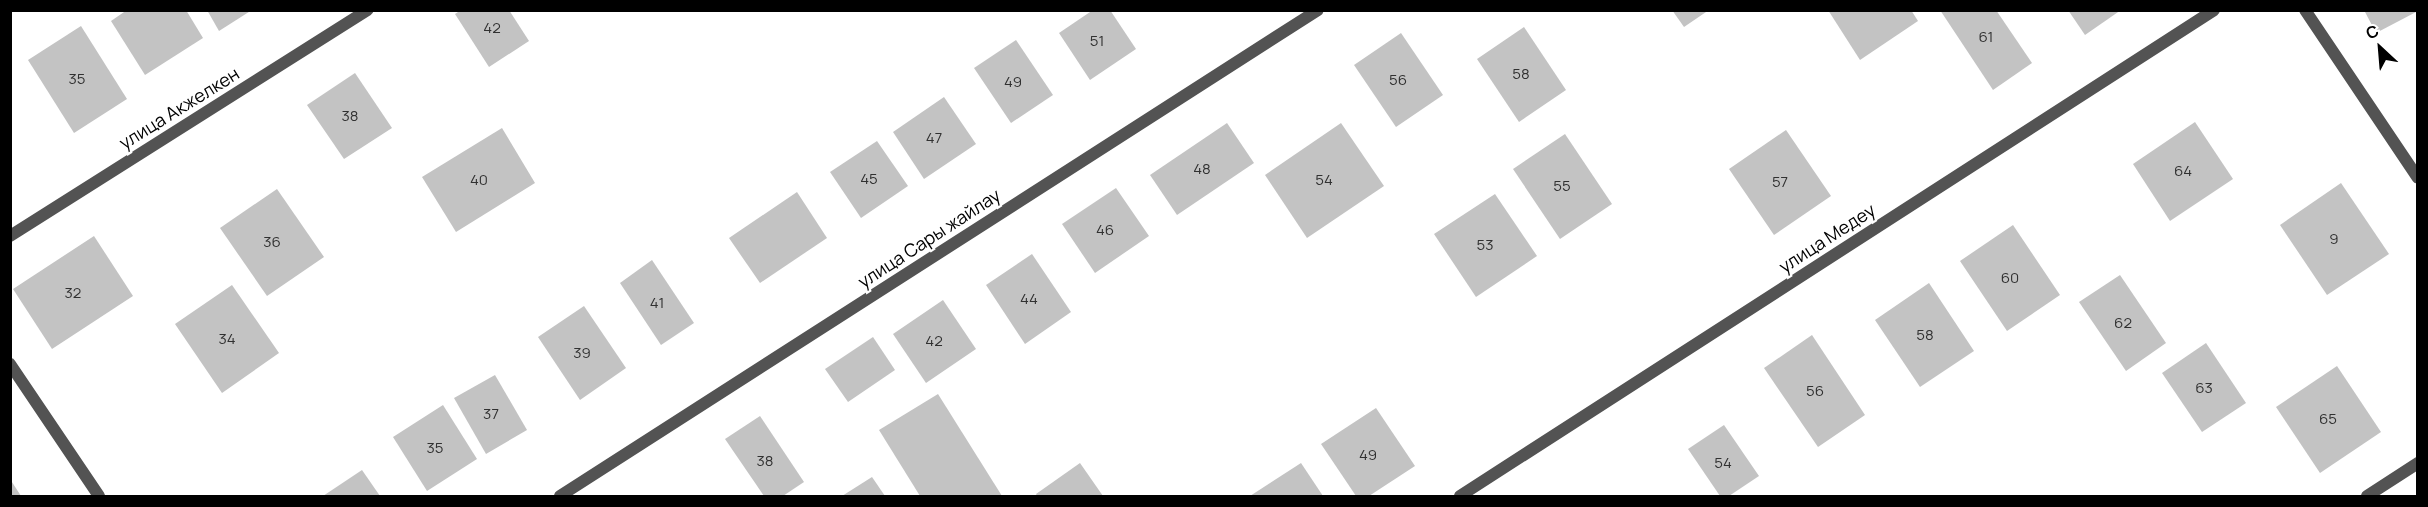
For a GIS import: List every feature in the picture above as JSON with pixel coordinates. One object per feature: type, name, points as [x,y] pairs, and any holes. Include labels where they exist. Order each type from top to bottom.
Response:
[{"type":"street","name":"улица Акжелкен","points":[[10,236],[367,10]]},
{"type":"street","name":"улица Сары жайлау","points":[[560,496],[1318,10]]},
{"type":"street","name":"улица Медеу","points":[[1460,496],[2214,10]]},
{"type":"street","points":[[2305,10],[2418,178]]},
{"type":"street","points":[[10,364],[99,496]]},
{"type":"street","points":[[2367,496],[2418,463]]},
{"type":"building","points":[[127,10],[186,10],[203,38],[145,75],[111,21]]},
{"type":"building","points":[[207,10],[252,10],[219,31]]},
{"type":"building","points":[[461,10],[509,10],[529,41],[489,67],[455,14]]},
{"type":"building","points":[[1093,10],[1110,10],[1136,49],[1090,80],[1059,33]]},
{"type":"building","points":[[1672,10],[1709,10],[1684,27]]},
{"type":"building","points":[[1828,10],[1911,10],[1918,21],[1860,60]]},
{"type":"building","points":[[1940,10],[1996,10],[2032,63],[1993,90]]},
{"type":"building","points":[[2068,10],[2121,10],[2085,35]]},
{"type":"building","points":[[2364,10],[2418,10],[2418,11],[2376,33]]},
{"type":"building","points":[[81,26],[127,99],[74,133],[28,60]]},
{"type":"building","points":[[1524,27],[1566,90],[1519,122],[1477,59]]},
{"type":"building","points":[[1401,33],[1443,95],[1396,127],[1354,65]]},
{"type":"building","points":[[1016,40],[1053,95],[1011,123],[974,68]]},
{"type":"building","points":[[355,73],[392,128],[344,159],[307,105]]},
{"type":"building","points":[[944,97],[976,144],[924,179],[893,132]]},
{"type":"building","points":[[2195,122],[2233,179],[2170,221],[2133,164]]},
{"type":"building","points":[[1227,123],[1254,163],[1177,215],[1150,175]]},
{"type":"building","points":[[1341,123],[1384,186],[1307,238],[1265,175]]},
{"type":"building","points":[[502,128],[535,183],[456,232],[422,177]]},
{"type":"building","points":[[1786,130],[1831,196],[1774,235],[1729,169]]},
{"type":"building","points":[[1565,134],[1612,204],[1560,239],[1513,169]]},
{"type":"building","points":[[877,141],[908,186],[861,218],[830,172]]},
{"type":"building","points":[[2341,183],[2389,254],[2327,295],[2280,225]]},
{"type":"building","points":[[1116,188],[1149,236],[1095,273],[1062,224]]},
{"type":"building","points":[[277,189],[324,257],[267,296],[220,228]]},
{"type":"building","points":[[797,192],[827,238],[760,283],[729,238]]},
{"type":"building","points":[[1495,194],[1537,256],[1476,297],[1434,234]]},
{"type":"building","points":[[2013,225],[2060,295],[2007,331],[1960,261]]},
{"type":"building","points":[[94,236],[133,296],[52,349],[13,289]]},
{"type":"building","points":[[1032,254],[1071,312],[1025,344],[986,285]]},
{"type":"building","points":[[652,260],[694,323],[661,345],[620,283]]},
{"type":"building","points":[[2120,275],[2166,343],[2126,371],[2079,302]]},
{"type":"building","points":[[1929,283],[1974,351],[1920,387],[1875,320]]},
{"type":"building","points":[[232,285],[279,353],[222,393],[175,324]]},
{"type":"building","points":[[943,300],[976,349],[926,383],[893,334]]},
{"type":"building","points":[[584,306],[626,368],[580,400],[538,337]]},
{"type":"building","points":[[1812,335],[1865,415],[1818,447],[1764,368]]},
{"type":"building","points":[[873,337],[895,370],[848,402],[825,369]]},
{"type":"building","points":[[2206,343],[2246,403],[2202,432],[2162,373]]},
{"type":"building","points":[[2337,366],[2381,432],[2320,473],[2276,407]]},
{"type":"building","points":[[495,375],[527,430],[486,454],[454,398]]},
{"type":"building","points":[[938,394],[1002,496],[920,496],[879,430]]},
{"type":"building","points":[[443,405],[477,459],[427,491],[393,437]]},
{"type":"building","points":[[1376,408],[1415,466],[1369,496],[1356,496],[1321,444]]},
{"type":"building","points":[[760,416],[804,482],[783,496],[764,496],[725,439]]},
{"type":"building","points":[[1724,425],[1759,476],[1729,496],[1720,496],[1688,449]]},
{"type":"building","points":[[1080,463],[1103,496],[1037,496],[1036,494]]},
{"type":"building","points":[[1301,463],[1323,496],[1250,496]]},
{"type":"building","points":[[362,470],[380,496],[323,496]]},
{"type":"building","points":[[872,477],[885,496],[842,496]]},
{"type":"building","points":[[10,479],[21,496],[10,496]]}]
